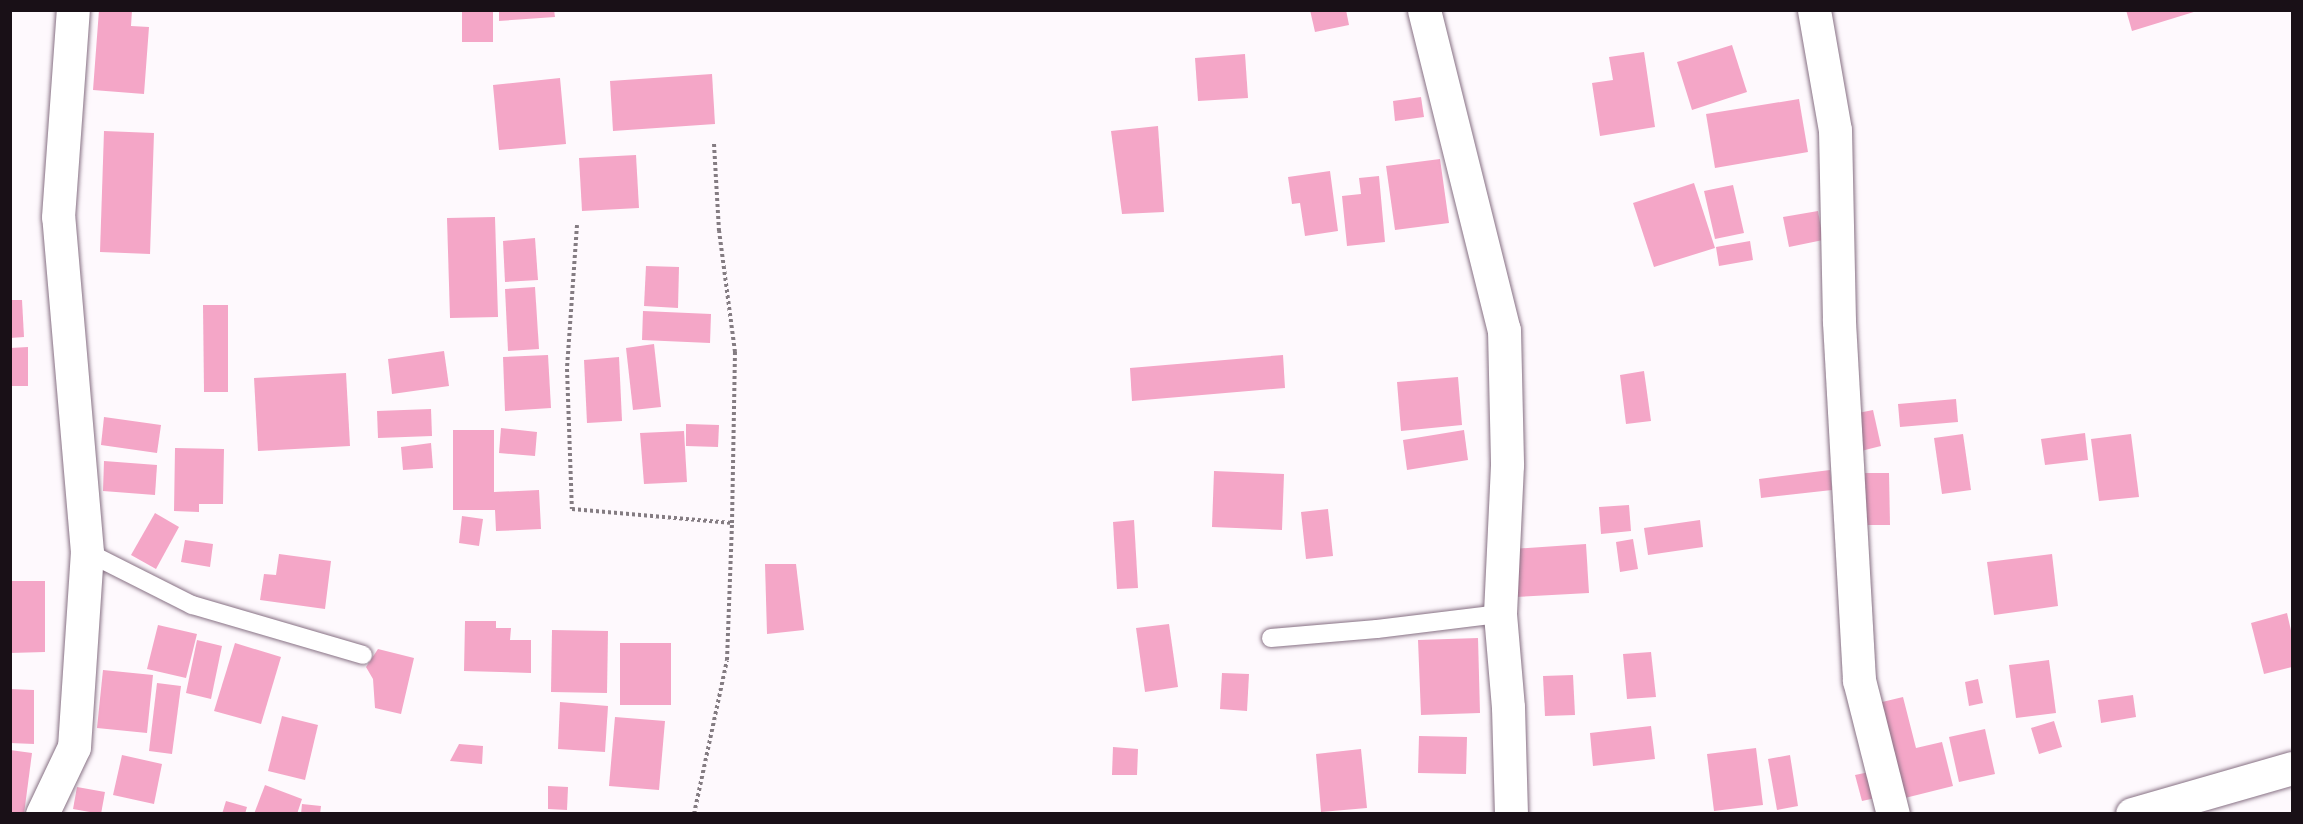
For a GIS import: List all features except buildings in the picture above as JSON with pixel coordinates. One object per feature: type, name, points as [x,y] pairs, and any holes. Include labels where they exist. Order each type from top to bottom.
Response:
[{"type":"street","points":[[42,813],[74,747],[87,552],[58,217],[73,10]]},
{"type":"street","points":[[1424,10],[1504,330],[1507,465],[1500,614],[1508,707],[1511,813]]},
{"type":"street","points":[[1814,10],[1835,130],[1839,322],[1859,680],[1893,813]]},
{"type":"street","points":[[2132,813],[2292,768]]},
{"type":"lane","points":[[87,552],[192,605],[363,655]]},
{"type":"lane","points":[[1271,638],[1377,629],[1500,614]]},
{"type":"path","points":[[694,813],[727,660],[732,523],[735,352],[719,231],[714,143]]},
{"type":"path","points":[[577,225],[567,369],[572,509],[732,523]]}]
